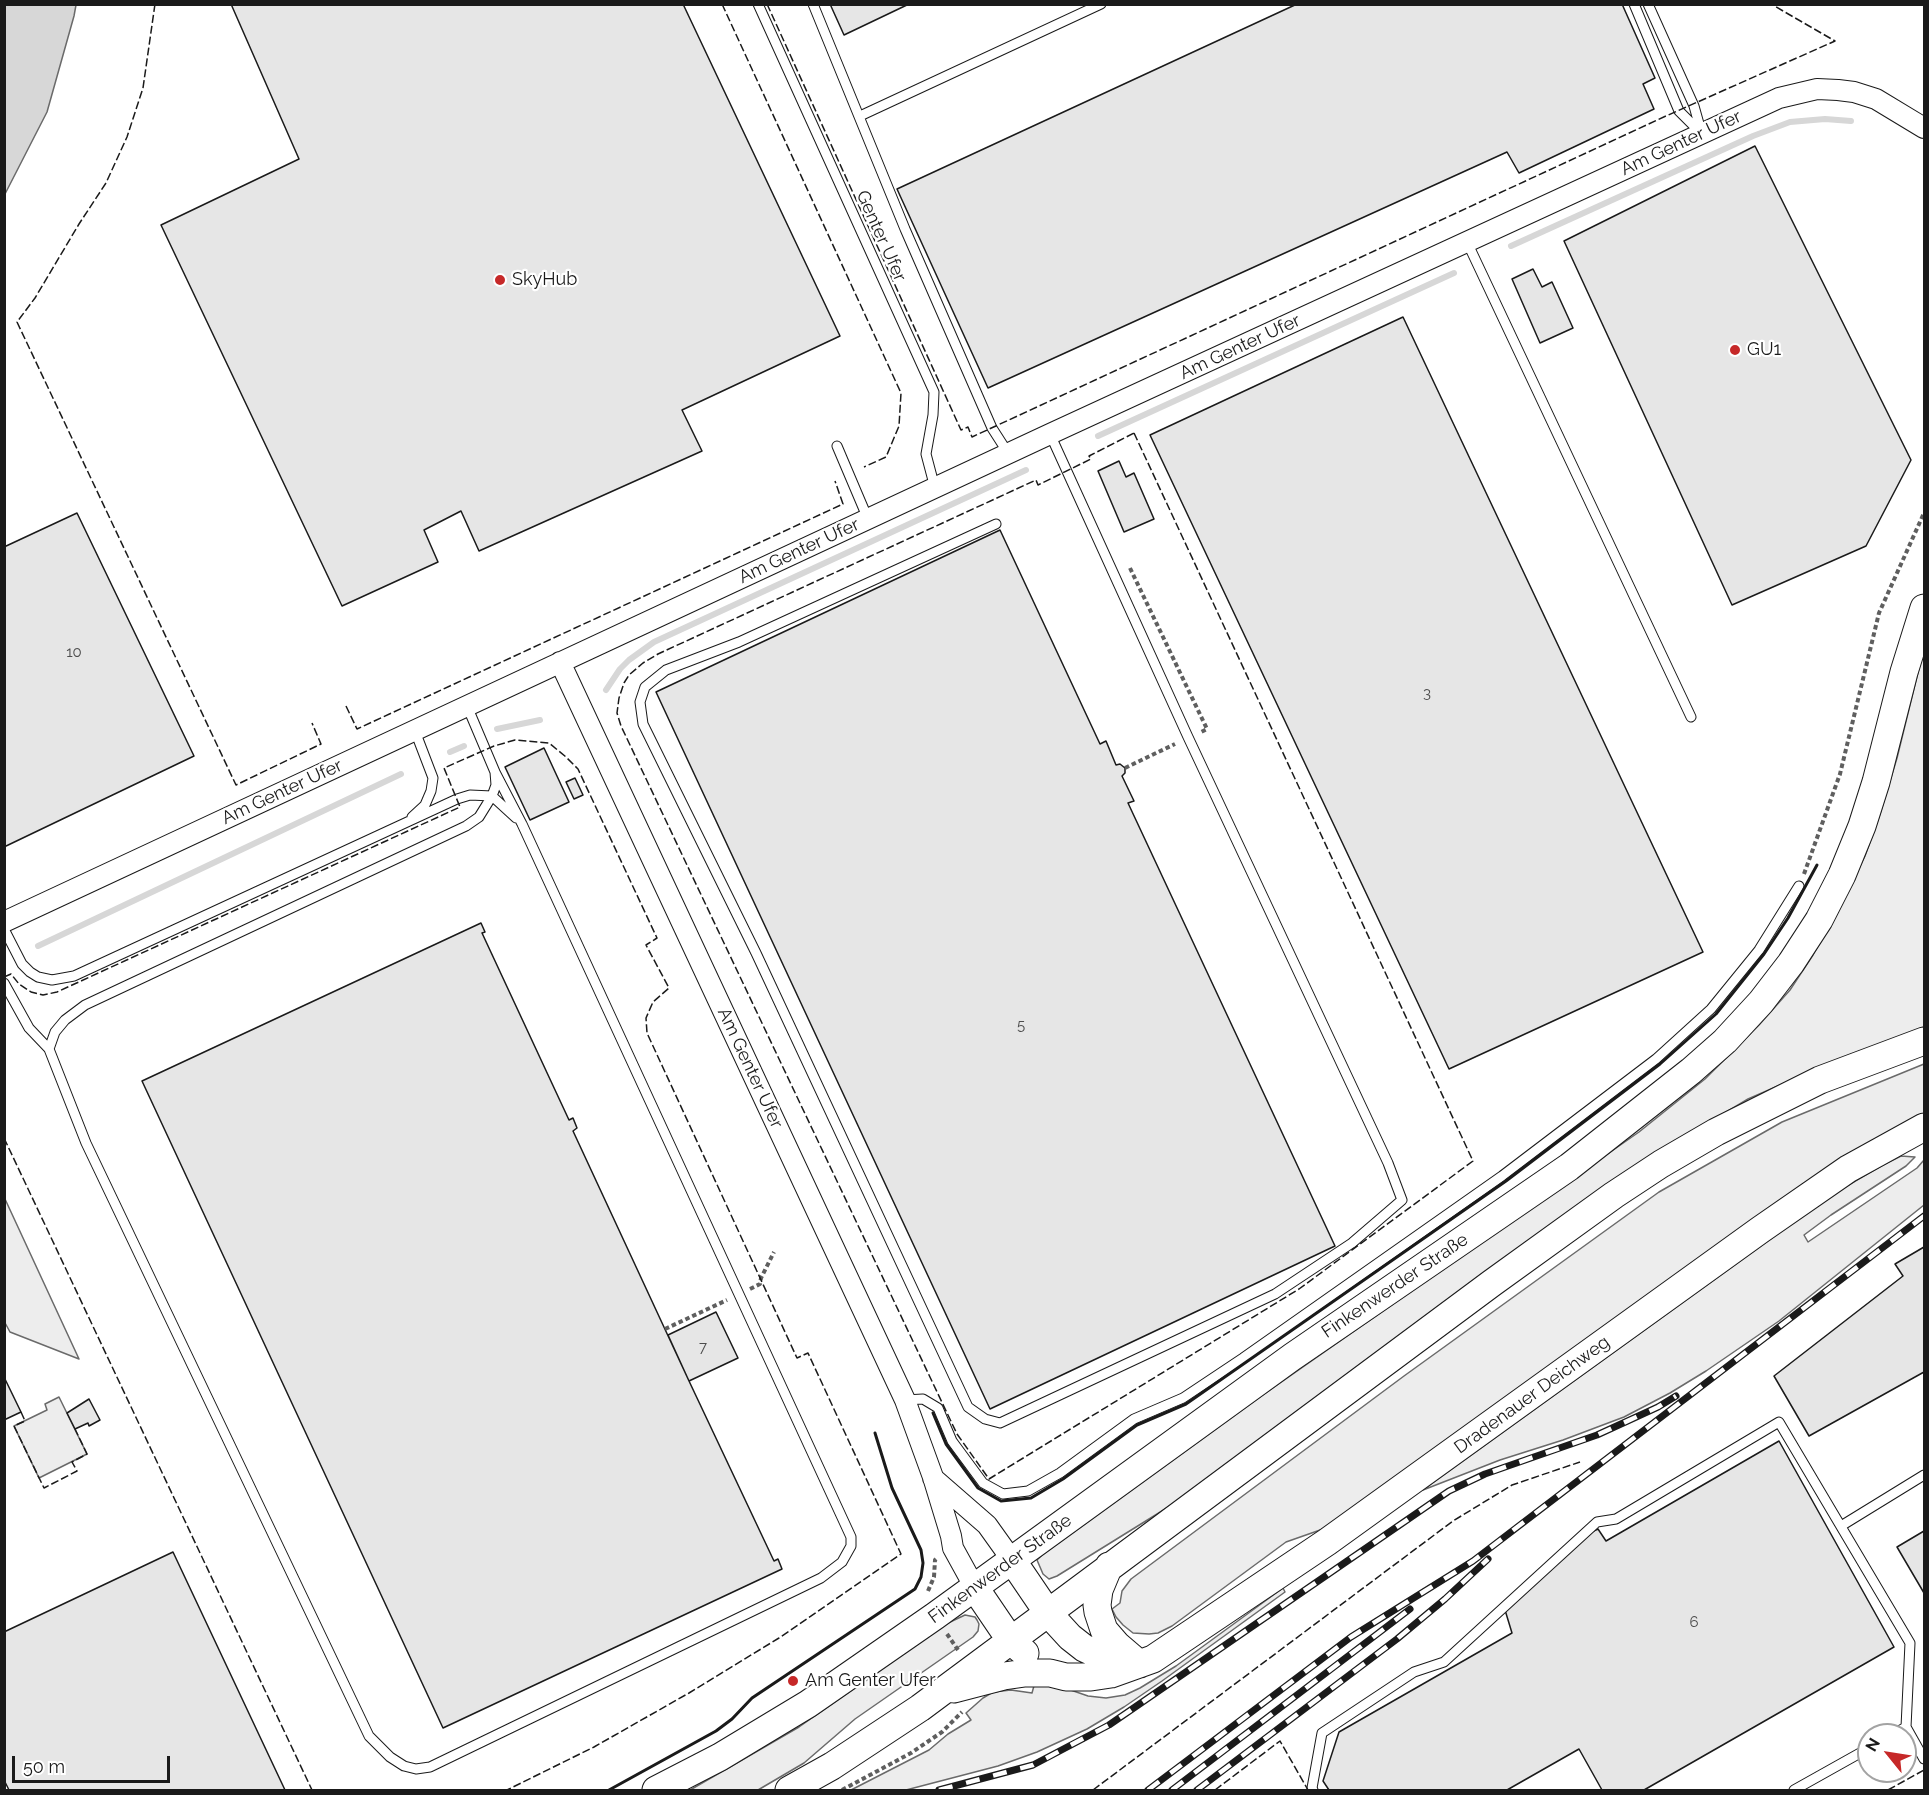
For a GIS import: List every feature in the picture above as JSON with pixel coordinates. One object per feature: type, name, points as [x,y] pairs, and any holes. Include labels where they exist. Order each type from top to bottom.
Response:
[{"type":"main road","name":"Finkenwerder Straße","points":[[656,1791],[720,1757],[808,1704],[975,1588],[1292,1357],[1569,1167],[1691,1071],[1725,1041],[1761,1002],[1791,963],[1819,920],[1842,874],[1876,782],[1904,672],[1924,608]]},
{"type":"main road","points":[[789,1791],[873,1740],[1011,1641],[1109,1566],[1614,1195],[1716,1132],[1820,1080],[1924,1041]]},
{"type":"main road","name":"Dradenauer Deichweg","points":[[939,1693],[1025,1672],[1050,1673],[1066,1677],[1111,1674],[1140,1664],[1166,1650],[1327,1542],[1848,1169],[1924,1127]]},
{"type":"main road","points":[[1012,1560],[1048,1613],[1070,1637],[1084,1648],[1099,1655],[1140,1664]]},
{"type":"main road","points":[[1109,1566],[1099,1590],[1098,1612],[1104,1630],[1117,1645],[1140,1664]]},
{"type":"main road","name":"Dradenauer Deichweg","points":[[975,1588],[1011,1641],[1050,1673]]},
{"type":"street","name":"Am Genter Ufer","points":[[4,922],[1008,453],[1779,98],[1817,89],[1839,90],[1876,99],[1924,128]]},
{"type":"street","name":"Am Genter Ufer","points":[[560,662],[905,1400],[933,1478],[953,1548],[975,1588]]},
{"type":"street","name":"Am Genter Ufer","points":[[933,1478],[987,1525],[1012,1560]]},
{"type":"lane","name":"Genter Ufer","points":[[758,4],[934,392],[933,415],[926,454],[935,488]]},
{"type":"lane","points":[[813,4],[905,229],[992,428],[1008,453]]},
{"type":"lane","points":[[860,116],[1101,4]]},
{"type":"lane","points":[[1634,4],[1679,111],[1701,134]]},
{"type":"lane","points":[[1648,4],[1694,106],[1701,134]]},
{"type":"lane","points":[[1467,242],[1691,717]]},
{"type":"lane","points":[[996,525],[738,642],[666,670],[645,687],[640,702],[643,724],[756,953],[968,1407],[985,1419],[1000,1423],[1275,1294],[1352,1243],[1402,1200],[1388,1163],[1188,738],[1050,434]]},
{"type":"lane","points":[[837,446],[868,519]]},
{"type":"lane","points":[[4,983],[29,1028],[49,1049],[86,1143],[369,1736],[390,1757],[404,1766],[416,1769],[430,1767],[821,1578],[842,1562],[851,1546],[851,1537],[466,706]]},
{"type":"lane","points":[[406,823],[425,805],[433,778],[414,730]]},
{"type":"lane","points":[[49,1049],[55,1032],[65,1020],[85,1005],[466,826],[478,817],[492,796],[496,785],[495,772]]},
{"type":"lane","points":[[4,929],[22,964],[30,972],[38,977],[52,980],[74,976],[457,799],[470,795],[492,796],[522,825]]},
{"type":"lane","points":[[905,1400],[923,1400],[938,1408],[952,1441],[983,1483],[1003,1494],[1028,1491],[1060,1473],[1134,1419],[1183,1398],[1242,1358],[1502,1176],[1656,1059],[1711,1009],[1759,950],[1799,886]]},
{"type":"lane","points":[[1313,1791],[1311,1788],[1322,1733],[1414,1672],[1444,1662],[1597,1522],[1616,1519],[1779,1422],[1910,1643],[1906,1723]]},
{"type":"lane","points":[[1841,1526],[1924,1475]]},
{"type":"lane","points":[[1794,1791],[1857,1755]]},
{"type":"path","points":[[1799,886],[1814,851],[1840,774],[1879,613],[1924,513]]},
{"type":"path","points":[[935,1616],[970,1670]]},
{"type":"path","points":[[842,1791],[911,1753],[942,1732],[968,1707]]},
{"type":"shaded area","points":[[5,4],[76,5],[47,112],[5,194]]},
{"type":"shaded area","points":[[1924,648],[1924,1027],[1748,1099],[1630,1170],[1170,1506],[1057,1576],[1049,1579],[1043,1574],[1037,1560],[1042,1555],[1260,1397],[1639,1132],[1705,1079],[1759,1025],[1790,990],[1813,955],[1865,856],[1897,758]]},
{"type":"shaded area","points":[[1924,1064],[1924,1114],[1323,1529],[1286,1542],[1172,1626],[1158,1633],[1133,1633],[1116,1617],[1112,1609],[1120,1603],[1122,1591],[1131,1579],[1404,1376],[1659,1192],[1782,1122]]},
{"type":"shaded area","points":[[1901,1156],[1915,1157],[1906,1166],[1804,1235],[1808,1242],[1917,1168],[1924,1160],[1924,1205],[1779,1321],[1706,1371],[1624,1417],[1500,1460],[1423,1490],[1833,1194]]},
{"type":"shaded area","points":[[4,1199],[79,1359],[10,1332],[4,1321]]},
{"type":"shaded area","points":[[59,1397],[87,1454],[39,1478],[14,1426],[47,1410],[45,1404]]},
{"type":"shaded area","points":[[1283,1588],[1285,1592],[1162,1681],[1087,1729],[1037,1752],[998,1766],[906,1790],[851,1790],[929,1750],[948,1734],[971,1720],[966,1713],[993,1692],[1011,1690],[1032,1693],[1035,1682],[1062,1687],[1088,1696],[1106,1698],[1125,1695],[1140,1688],[1176,1666]]},
{"type":"shaded area","points":[[965,1615],[975,1617],[979,1624],[978,1631],[973,1637],[855,1719],[804,1763],[758,1790],[690,1790],[799,1727],[948,1623]]},
{"type":"building","name":"SkyHub","points":[[231,4],[683,4],[840,336],[682,410],[702,451],[479,551],[461,511],[424,530],[438,562],[342,606],[161,225],[299,159]]},
{"type":"building","points":[[830,4],[909,4],[844,35]]},
{"type":"building","points":[[1297,4],[1622,4],[1655,78],[1643,84],[1654,109],[1519,173],[1507,152],[988,388],[897,189]]},
{"type":"building","name":"GU1","points":[[1755,146],[1911,460],[1866,546],[1732,605],[1564,241]]},
{"type":"building","points":[[1533,269],[1542,287],[1552,282],[1573,328],[1540,343],[1512,279]]},
{"type":"building","points":[[1403,317],[1703,952],[1449,1069],[1150,435]]},
{"type":"building","points":[[1119,461],[1126,477],[1134,473],[1154,519],[1124,532],[1098,471]]},
{"type":"building","points":[[77,513],[194,756],[4,847],[4,547]]},
{"type":"building","points":[[1000,530],[1100,744],[1106,741],[1116,765],[1120,764],[1125,768],[1122,776],[1134,801],[1128,803],[1335,1246],[990,1409],[656,692]]},
{"type":"building","points":[[544,748],[569,802],[530,820],[505,767]]},
{"type":"building","points":[[575,778],[583,795],[574,799],[566,782]]},
{"type":"building","points":[[481,923],[485,932],[482,933],[569,1120],[573,1118],[577,1128],[573,1131],[689,1381],[774,1561],[778,1559],[782,1569],[443,1728],[142,1081]]},
{"type":"building","points":[[1924,1247],[1924,1372],[1809,1436],[1774,1376],[1903,1276],[1895,1264]]},
{"type":"building","points":[[716,1312],[738,1358],[689,1381],[668,1335]]},
{"type":"building","points":[[4,1377],[21,1412],[4,1420]]},
{"type":"building","points":[[89,1399],[100,1420],[89,1426],[88,1423],[75,1429],[67,1413]]},
{"type":"building","points":[[1779,1441],[1894,1647],[1644,1790],[1602,1790],[1579,1749],[1507,1790],[1329,1790],[1323,1781],[1339,1732],[1512,1633],[1505,1610],[1585,1535],[1598,1529],[1606,1541]]},
{"type":"building","points":[[1924,1531],[1924,1593],[1897,1547]]},
{"type":"building","points":[[173,1552],[285,1790],[9,1790],[4,1780],[4,1632]]},
{"type":"waterway","points":[[1511,246],[1753,136],[1790,122],[1825,119],[1851,121]]},
{"type":"waterway","points":[[1098,436],[1454,273]]},
{"type":"waterway","points":[[606,690],[620,669],[654,642],[1026,470]]},
{"type":"waterway","points":[[497,729],[540,720]]},
{"type":"waterway","points":[[450,752],[464,746]]},
{"type":"waterway","points":[[38,946],[401,774]]},
{"type":"railway","points":[[1148,1790],[1351,1637],[1473,1561],[1924,1216]]},
{"type":"railway","points":[[939,1790],[1033,1765],[1109,1725],[1449,1491],[1485,1474],[1597,1435],[1658,1407],[1676,1396]]},
{"type":"railway","points":[[1197,1790],[1397,1639],[1488,1559]]},
{"type":"railway","points":[[1172,1790],[1410,1609]]},
{"type":"fence","points":[[155,4],[143,88],[127,137],[106,183],[35,298],[17,322],[236,785],[321,744],[312,723]]},
{"type":"fence","points":[[722,4],[901,393],[899,426],[886,457],[864,467]]},
{"type":"fence","points":[[767,4],[961,430],[968,427],[972,437],[1666,116],[1835,41],[1771,4]]},
{"type":"fence","points":[[1134,433],[1473,1161],[1299,1289],[989,1479],[957,1434],[621,726],[617,713],[619,698],[629,675],[658,654],[1036,480],[1038,485],[1091,459],[1089,456],[1134,433]]},
{"type":"fence","points":[[346,706],[357,729],[843,504],[835,481]]},
{"type":"fence","points":[[4,977],[11,974],[19,984],[31,992],[43,995],[57,992],[460,807],[444,768],[494,746],[515,740],[549,743],[578,769],[657,938],[646,945],[669,988],[653,1002],[646,1018],[647,1033],[797,1358],[808,1353],[901,1554],[779,1638],[689,1693],[594,1747],[507,1790]]},
{"type":"fence","points":[[4,1138],[312,1790]]},
{"type":"fence","points":[[21,1412],[25,1421],[14,1426],[44,1488],[77,1471],[72,1462],[87,1454],[75,1429]]},
{"type":"fence","points":[[1093,1790],[1453,1521],[1512,1485],[1580,1462]]},
{"type":"fence","points":[[1215,1790],[1280,1741],[1308,1790]]},
{"type":"fence","points":[[1888,1790],[1924,1770]]},
{"type":"wall","points":[[933,1413],[946,1444],[978,1488],[1001,1501],[1031,1498],[1063,1479],[1137,1425],[1186,1404],[1506,1181],[1660,1064],[1716,1014],[1764,954],[1788,918],[1817,865]]},
{"type":"wall","points":[[609,1790],[716,1731],[732,1719],[752,1698],[915,1589],[921,1577],[923,1563],[921,1550],[892,1488],[875,1433]]},
{"type":"place","name":"SkyHub","points":[[500,280]]},
{"type":"place","name":"GU1","points":[[1735,350]]},
{"type":"place","name":"Am Genter Ufer","points":[[793,1681]]}]
